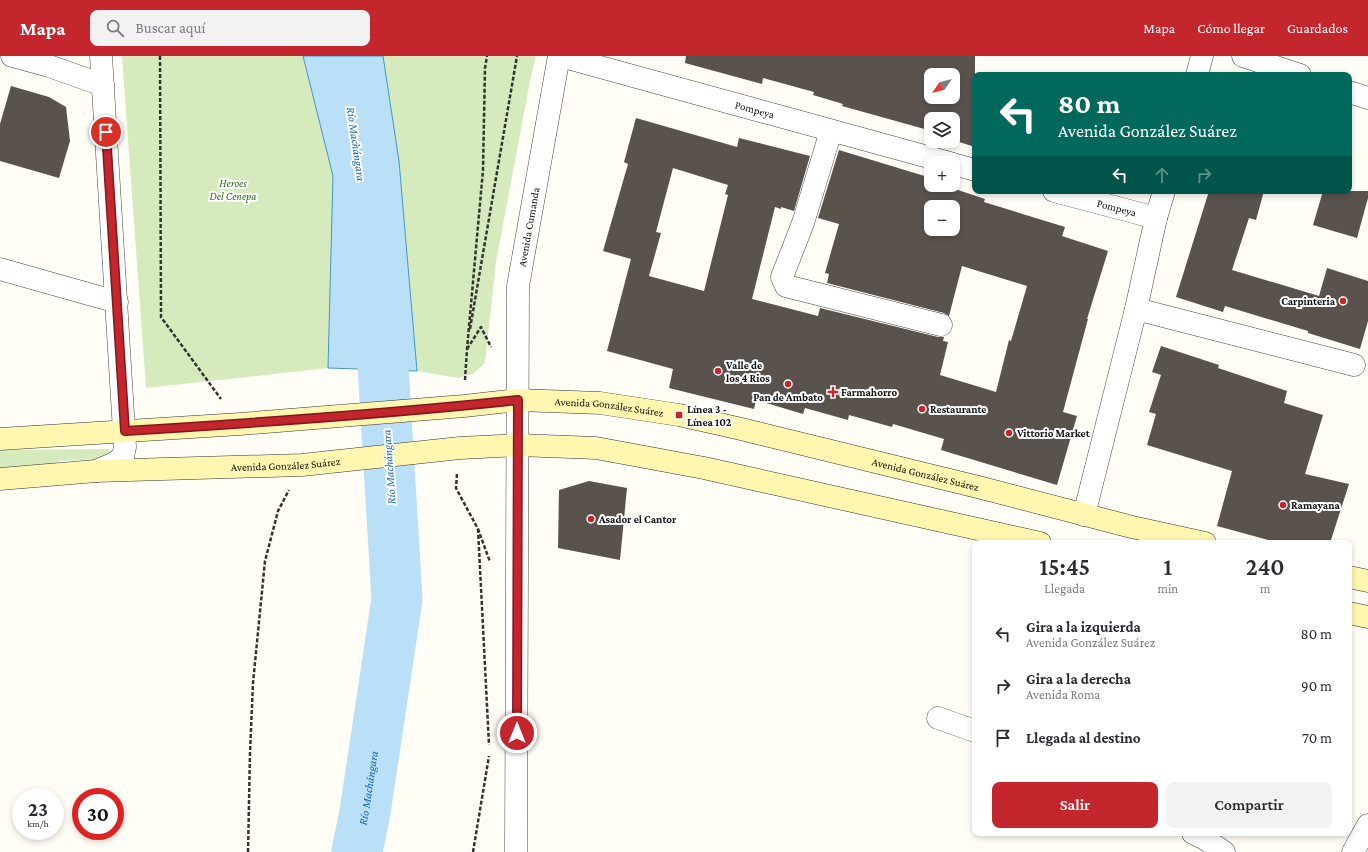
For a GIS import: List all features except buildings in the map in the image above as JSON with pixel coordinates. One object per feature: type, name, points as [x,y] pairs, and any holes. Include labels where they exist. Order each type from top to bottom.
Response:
[{"type":"main road","name":"Avenida González Suárez","points":[[0,439],[298,420],[518,400],[600,403],[679,415],[737,428],[975,486],[1132,527],[1190,540]]},
{"type":"main road","name":"Avenida González Suárez","points":[[0,480],[96,471],[302,465],[460,448],[518,445],[596,448],[704,468],[1027,540]]},
{"type":"main road","points":[[1352,578],[1368,581]]},
{"type":"main road","points":[[1352,614],[1368,617]]},
{"type":"street","points":[[12,56],[49,66],[104,85]]},
{"type":"street","points":[[96,471],[113,464],[123,457],[125,447],[104,85],[101,56]]},
{"type":"street","name":"Pompeya","points":[[559,56],[924,156]]},
{"type":"street","name":"Avenida Cumanda","points":[[516,852],[518,286],[559,56]]},
{"type":"street","points":[[1198,72],[1202,56]]},
{"type":"street","points":[[1243,56],[1291,72]]},
{"type":"street","points":[[1352,93],[1368,98]]},
{"type":"street","points":[[831,131],[802,224],[782,277],[786,286],[941,325]]},
{"type":"street","points":[[960,166],[972,169]]},
{"type":"street","name":"Pompeya","points":[[1065,194],[1156,218]]},
{"type":"street","points":[[1084,514],[1136,309],[1156,218],[1163,194]]},
{"type":"street","points":[[0,269],[117,302]]},
{"type":"street","points":[[1136,309],[1354,364]]},
{"type":"street","points":[[938,718],[972,729]]},
{"type":"street","points":[[1353,852],[1368,825]]},
{"type":"street","points":[[1199,836],[1224,852]]},
{"type":"path","points":[[160,56],[161,318],[240,424]]},
{"type":"path","points":[[464,406],[467,349],[483,170],[485,68],[487,56]]},
{"type":"path","points":[[467,349],[517,56]]},
{"type":"path","points":[[460,448],[456,488],[478,529],[489,747]]},
{"type":"path","points":[[248,852],[253,683],[265,561],[278,511],[302,465]]},
{"type":"path","points":[[473,852],[489,755]]},
{"type":"green space","name":"Heroes Del Cenepa","points":[[122,56],[303,56],[335,182],[328,368],[146,388]]},
{"type":"green space","points":[[383,56],[536,56],[496,262],[485,363],[473,374],[458,378],[417,371],[399,161]]},
{"type":"green space","points":[[109,449],[109,457],[102,459],[59,461],[49,467],[0,473],[0,450]]},
{"type":"water","points":[[303,56],[383,56],[399,161],[417,371],[328,368],[333,176]]},
{"type":"waterway","name":"Río Machángara","points":[[357,852],[365,812],[397,599],[380,316],[377,301]]},
{"type":"place","name":"Carpinteria","points":[[1343,301]]},
{"type":"place","name":"Valle de los 4 Rios","points":[[718,371]]},
{"type":"place","name":"Pan de Ambato","points":[[788,384]]},
{"type":"place","name":"Farmahorro","points":[[833,392]]},
{"type":"place","name":"Restaurante","points":[[922,409]]},
{"type":"place","name":"Línea 3 - Línea 102","points":[[679,415]]},
{"type":"place","name":"Vittorio Market","points":[[1009,433]]},
{"type":"place","name":"Ramayana","points":[[1283,505]]},
{"type":"place","name":"Asador el Cantor","points":[[591,519]]},
{"type":"route","points":[[106,132],[125,431],[240,424],[464,406],[518,400],[517,733]]}]
